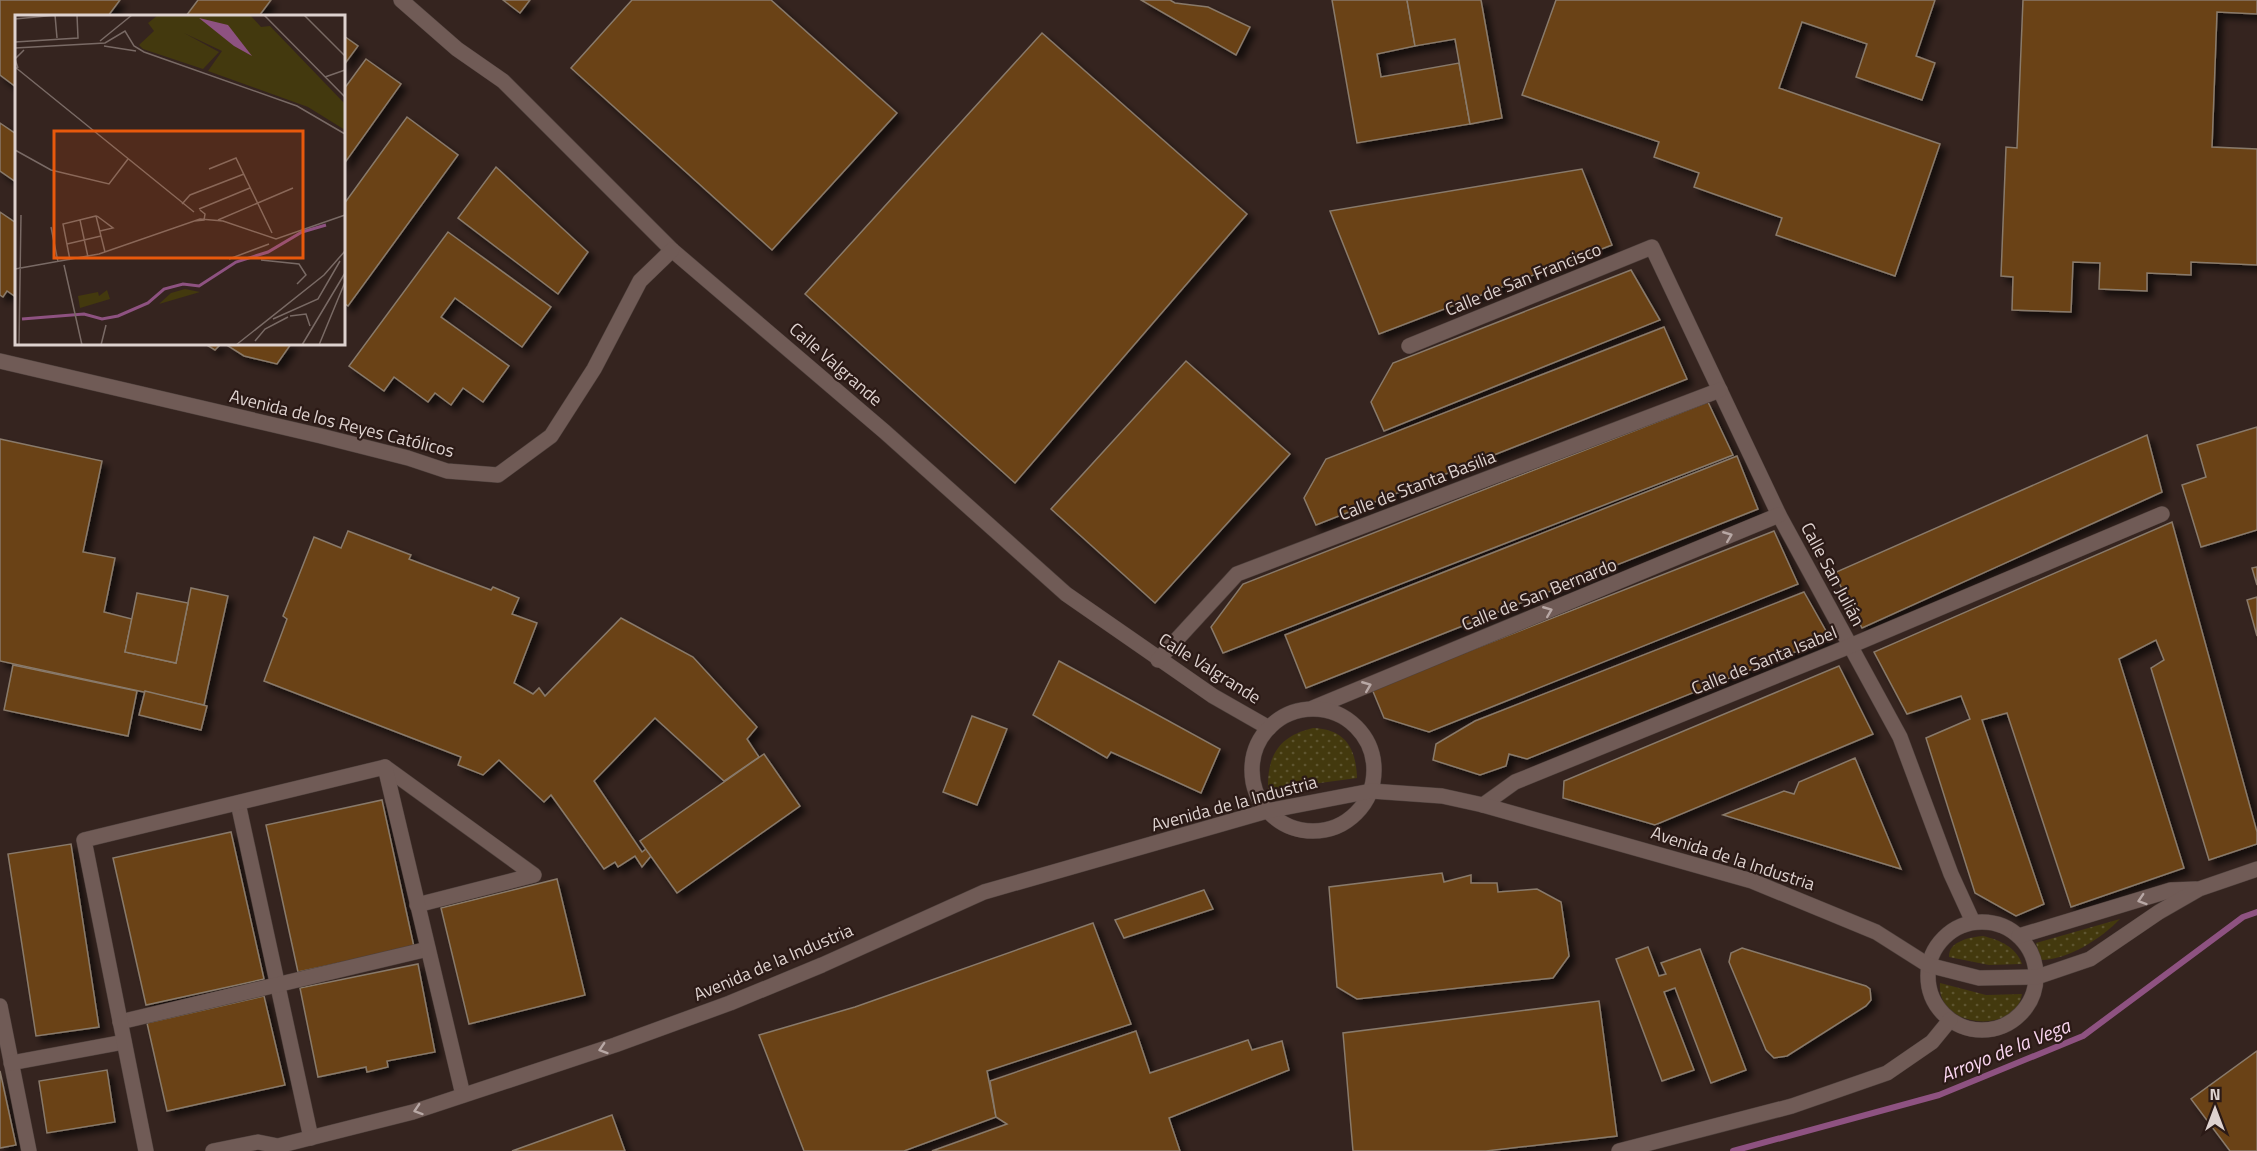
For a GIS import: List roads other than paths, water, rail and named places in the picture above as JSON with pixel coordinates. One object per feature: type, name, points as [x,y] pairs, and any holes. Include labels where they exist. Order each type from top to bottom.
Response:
[{"type":"street","name":"Calle Valgrande","points":[[401,0],[458,49],[503,81],[672,250],[885,432],[1066,594],[1158,660],[1213,696],[1269,728]]},
{"type":"street","name":"Calle de San Francisco","points":[[1409,346],[1652,247]]},
{"type":"street","name":"Calle San Julián","points":[[1652,247],[1779,515],[1900,736],[1951,874],[1973,922]]},
{"type":"street","name":"Avenida de los Reyes Católicos","points":[[0,361],[321,436],[408,458],[447,471],[498,475],[551,436],[594,369],[640,281],[672,250]]},
{"type":"street","name":"Calle de Stanta Basilia","points":[[1158,660],[1237,574],[1720,390]]},
{"type":"street","name":"Calle de Santa Isabel","points":[[1483,805],[1515,782],[1850,646],[2162,514]]},
{"type":"street","name":"Calle de San Bernardo","points":[[1313,708],[1779,515]]},
{"type":"street","points":[[1313,708],[1334,713],[1351,722],[1364,735],[1372,752],[1375,770],[1371,791],[1363,805],[1350,818],[1334,827],[1316,831],[1297,828],[1267,811],[1257,793],[1253,776],[1256,751],[1269,728],[1283,717],[1313,708]]},
{"type":"street","points":[[385,767],[463,1095]]},
{"type":"street","points":[[146,1151],[84,840],[385,767],[534,875],[417,905]]},
{"type":"street","name":"Avenida de la Industria","points":[[213,1151],[258,1142],[275,1149],[413,1112],[658,1029],[812,970],[984,892],[1267,811],[1371,791],[1442,796],[1483,805],[1752,881],[1876,932],[1928,965],[1979,978],[2037,977],[2090,959],[2159,912],[2199,889],[2257,869]]},
{"type":"street","points":[[238,803],[311,1138]]},
{"type":"street","points":[[2019,936],[2171,890],[2199,889]]},
{"type":"street","points":[[1973,922],[1990,922],[2006,927],[2019,936],[2035,962],[2037,977],[2034,994],[2025,1009],[2006,1024],[1981,1031],[1965,1028],[1950,1020],[1938,1009],[1927,981],[1928,965],[1934,950],[1944,936],[1958,927],[1973,922]]},
{"type":"street","points":[[120,1022],[428,949]]},
{"type":"street","points":[[0,1006],[29,1151]]},
{"type":"street","points":[[1619,1151],[1792,1106],[1887,1073],[1932,1042],[1950,1020]]},
{"type":"street","points":[[11,1063],[124,1042]]},
{"type":"waterway","name":"Arroyo de la Vega","points":[[1733,1151],[1939,1095],[2083,1036],[2243,917],[2257,912]]}]
